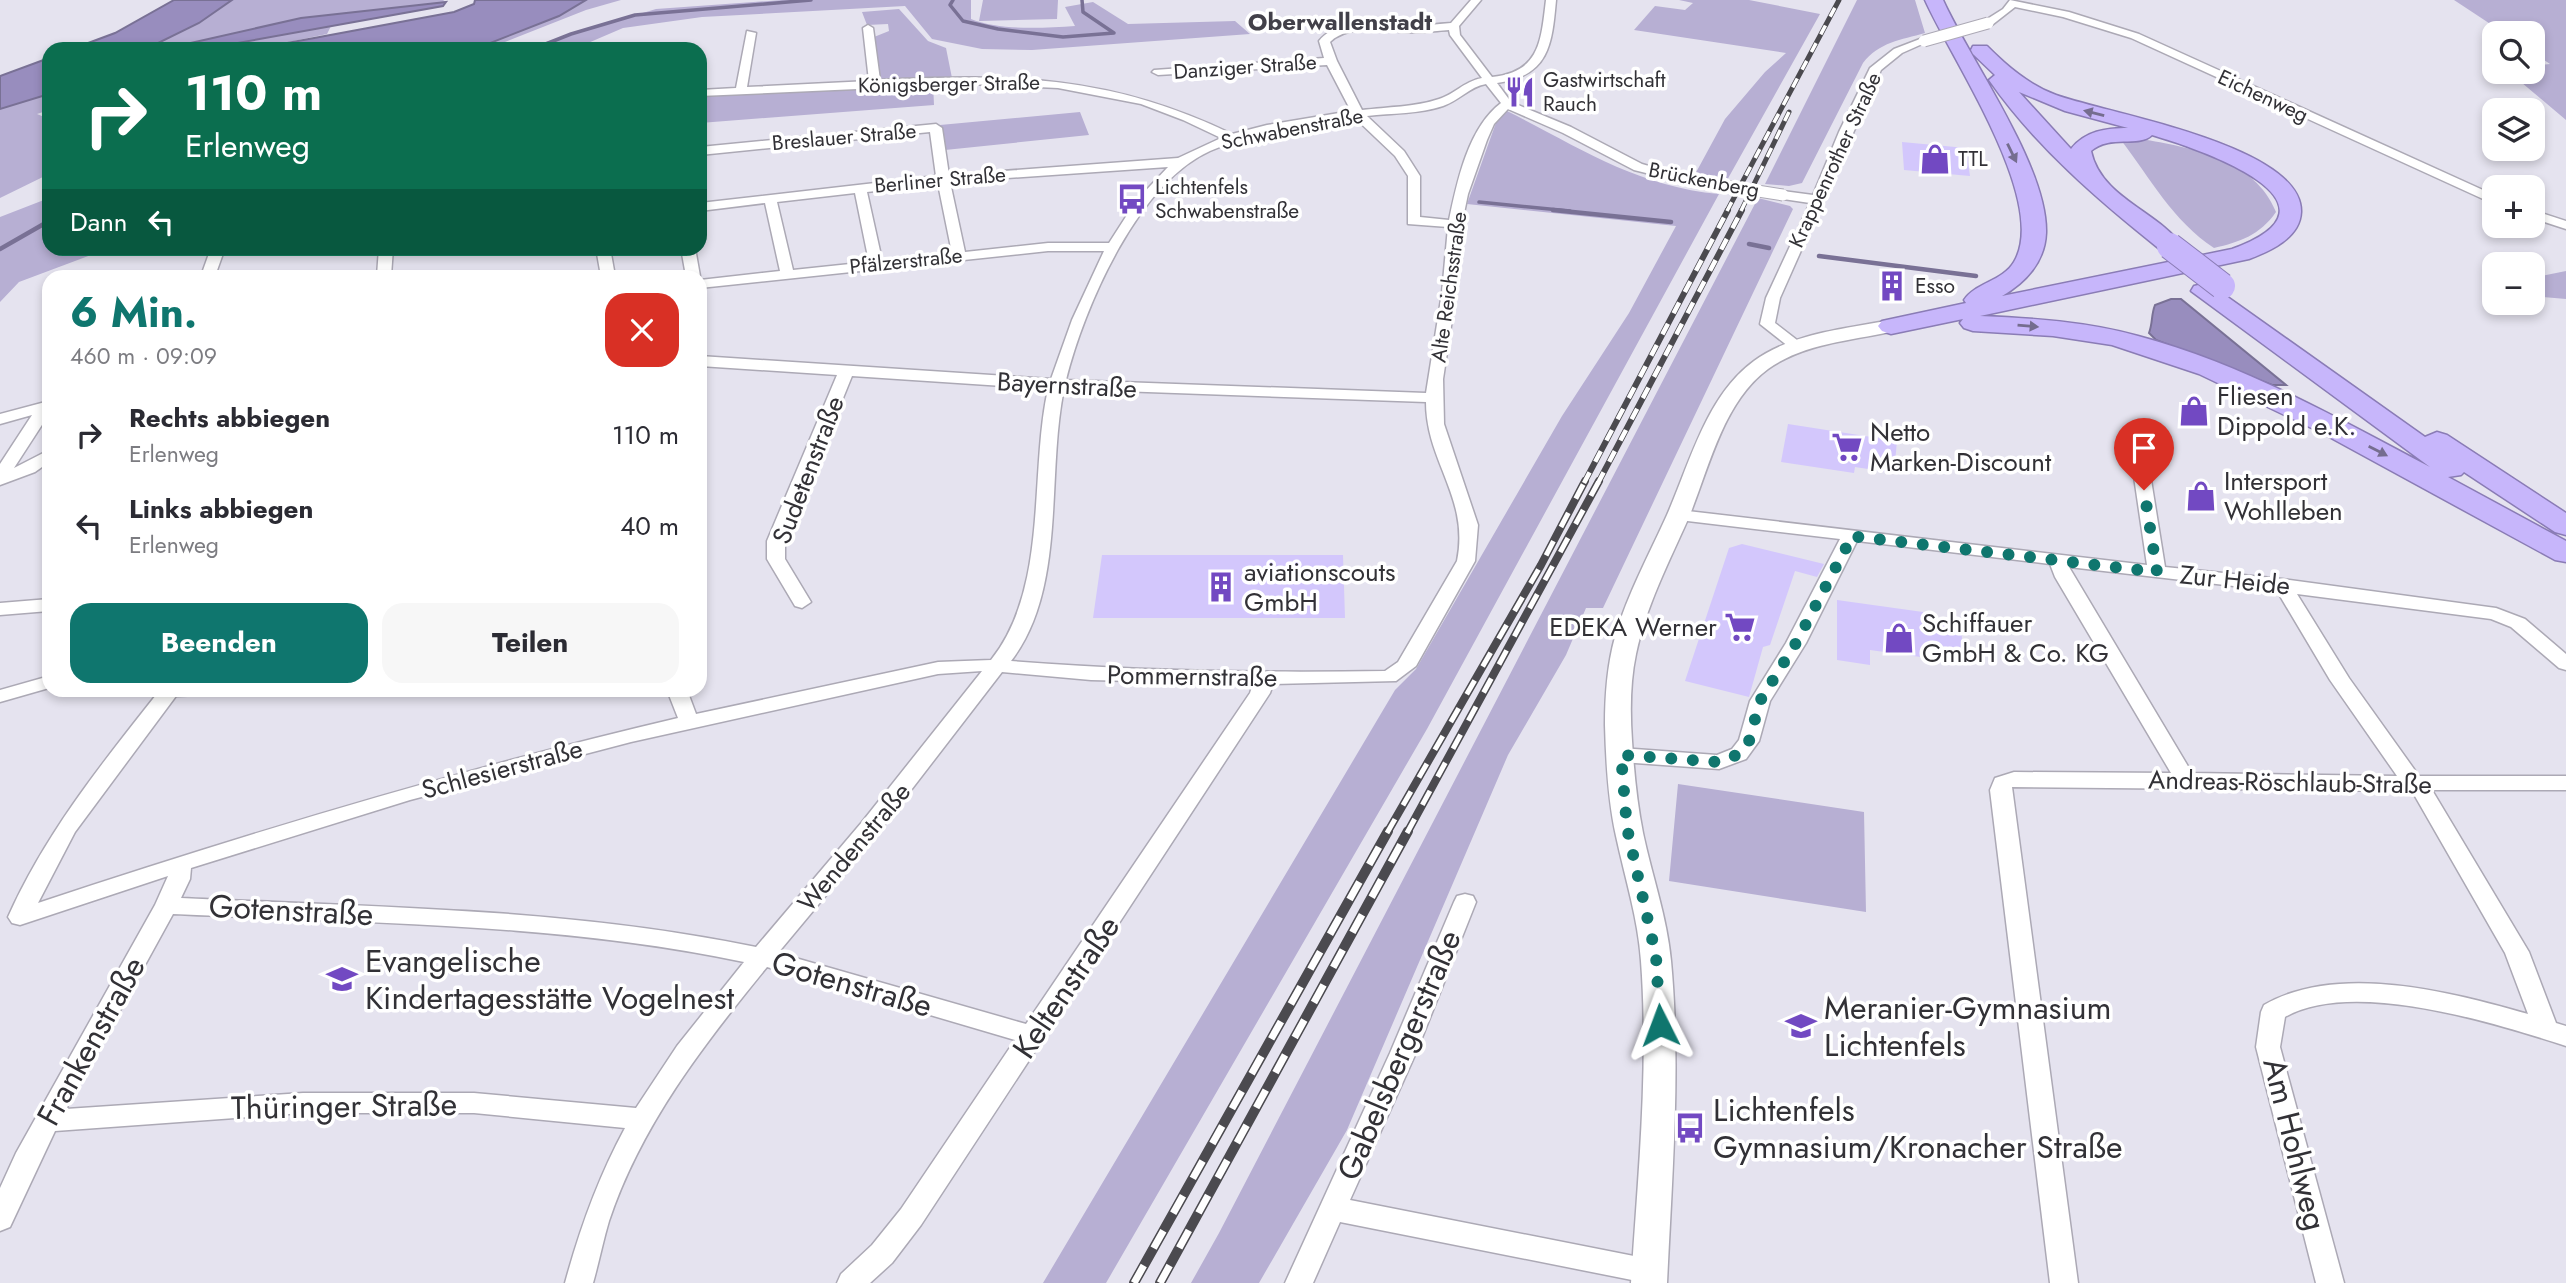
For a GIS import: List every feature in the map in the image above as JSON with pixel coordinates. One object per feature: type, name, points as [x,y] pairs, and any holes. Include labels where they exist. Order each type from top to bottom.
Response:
[{"type":"highway","points":[[1934,0],[1949,37],[1970,71],[2025,179],[2032,200],[2035,232],[2026,262],[2012,279],[1942,316]]},
{"type":"highway","points":[[1961,15],[1980,50],[2018,105],[2056,148],[2160,248]]},
{"type":"highway","points":[[1901,324],[2218,260],[2257,247],[2279,233],[2290,218],[2290,203],[2283,191],[2253,166],[2172,132],[2051,100],[2006,76],[1980,50]]},
{"type":"highway","points":[[1970,71],[2057,168],[2401,434],[2566,544]]},
{"type":"highway","points":[[2097,185],[2082,161],[2080,151],[2087,143],[2098,138],[2140,134],[2207,145]]},
{"type":"highway","points":[[2212,289],[2566,526]]},
{"type":"highway","points":[[1901,324],[2026,325],[2082,332],[2134,343],[2176,356],[2296,409],[2566,553]]},
{"type":"street","points":[[1454,30],[1476,0]]},
{"type":"street","points":[[1490,81],[1522,75],[1539,57],[1546,35],[1551,0]]},
{"type":"street","name":"Eichenweg","points":[[2014,2],[2089,20],[2135,36],[2482,195]]},
{"type":"street","name":"Krappenrother Straße","points":[[1798,347],[1771,329],[1766,320],[1845,132],[1876,68],[1898,51],[1988,23],[2014,2]]},
{"type":"street","points":[[1454,30],[1372,26],[1331,34],[1324,41],[1331,61],[1359,115],[1399,154],[1414,176],[1413,221],[1455,224]]},
{"type":"street","points":[[868,28],[875,84]]},
{"type":"street","points":[[1454,30],[1507,104]]},
{"type":"street","points":[[741,91],[751,33]]},
{"type":"street","name":"Danziger Straße","points":[[1158,72],[1331,61]]},
{"type":"street","name":"Königsberger Straße","points":[[707,93],[1006,79],[1085,86],[1146,100],[1181,113],[1230,138]]},
{"type":"street","name":"Schwabenstraße","points":[[1058,385],[1087,302],[1112,247],[1144,198],[1181,162],[1202,149],[1230,138],[1448,102],[1467,84],[1490,81]]},
{"type":"street","name":"Brückenberg","points":[[1507,104],[1567,130],[1637,167],[1694,181],[1818,200]]},
{"type":"street","name":"Alte Reichsstraße","points":[[1389,677],[1406,666],[1466,561],[1471,544],[1471,521],[1435,423],[1434,398],[1450,292],[1455,224],[1486,125],[1495,112],[1507,104]]},
{"type":"street","name":"Breslauer Straße","points":[[707,150],[936,128],[944,179]]},
{"type":"street","name":"Berliner Straße","points":[[707,207],[944,179],[1181,162]]},
{"type":"street","points":[[944,179],[959,256]]},
{"type":"street","points":[[860,188],[876,264]]},
{"type":"street","points":[[770,198],[787,273]]},
{"type":"street","points":[[2545,218],[2566,225]]},
{"type":"street","name":"Pfälzerstraße","points":[[707,283],[1048,247],[1112,247]]},
{"type":"street","points":[[1649,1277],[1658,1151],[1660,1011],[1656,956],[1627,828],[1619,692],[1622,659],[1651,576],[1699,467],[1732,397],[1746,378],[1770,360],[1798,347],[1901,324]]},
{"type":"street","name":"Bayernstraße","points":[[707,362],[846,373],[1058,385],[1434,398]]},
{"type":"street","name":"Sudetenstraße","points":[[802,603],[776,559],[776,541],[846,373]]},
{"type":"street","name":"Wendenstraße","points":[[579,1283],[594,1222],[642,1119],[684,1058],[762,957],[915,774],[1022,628],[1033,580],[1047,480],[1050,423],[1058,385]]},
{"type":"street","points":[[0,419],[42,408]]},
{"type":"street","points":[[0,479],[42,413]]},
{"type":"street","points":[[2136,436],[2157,572]]},
{"type":"street","points":[[29,468],[42,460]]},
{"type":"street","points":[[0,479],[42,465]]},
{"type":"street","name":"Zur Heide","points":[[1679,514],[2058,561],[2282,585],[2496,614],[2518,623],[2566,664]]},
{"type":"street","points":[[1621,755],[1719,762],[1739,754],[1749,741],[1760,701],[1796,643],[1850,536]]},
{"type":"street","points":[[2058,561],[2064,577],[2185,779]]},
{"type":"street","points":[[2282,585],[2340,680],[2416,785],[2517,952],[2556,1033]]},
{"type":"street","points":[[0,609],[42,606]]},
{"type":"street","name":"Schlesierstraße","points":[[165,697],[64,831],[30,890],[20,917],[180,864],[441,785],[689,721],[938,668],[967,665],[995,667]]},
{"type":"street","name":"Pommernstraße","points":[[995,667],[1048,672],[1265,679],[1389,677]]},
{"type":"street","name":"Keltenstraße","points":[[851,1283],[882,1254],[911,1217],[1202,782],[1259,693],[1265,679]]},
{"type":"street","points":[[0,696],[42,684]]},
{"type":"street","points":[[680,697],[689,721]]},
{"type":"street","name":"Andreas-Röschlaub-Straße","points":[[2064,1283],[2001,790],[2003,783],[2014,779],[2185,779],[2416,785],[2566,783]]},
{"type":"street","name":"Frankenstraße","points":[[0,1219],[29,1153],[166,905],[179,879],[180,864]]},
{"type":"street","name":"Gabelsbergerstraße","points":[[1299,1283],[1403,1053],[1465,901]]},
{"type":"street","name":"Gotenstraße","points":[[166,905],[458,920],[605,931],[696,943],[762,957],[1033,1036]]},
{"type":"street","name":"Am Hohlweg","points":[[2330,1283],[2269,1047],[2273,1012],[2291,1001],[2325,994],[2377,994],[2449,1006],[2556,1033]]},
{"type":"street","name":"Thüringer Straße","points":[[46,1121],[303,1103],[474,1102],[642,1119]]},
{"type":"street","name":"Gabelsbergerstraße","points":[[1334,1209],[1649,1277]]},
{"type":"shaded area","points":[[174,0],[232,0],[199,23],[160,42],[91,42],[115,33]]},
{"type":"shaded area","points":[[232,0],[446,2],[302,18],[195,42],[160,42],[199,23]]},
{"type":"shaded area","points":[[475,0],[586,0],[559,16],[493,42],[293,42],[454,12],[474,4]]},
{"type":"shaded area","points":[[586,0],[621,0],[586,10],[505,42],[493,42],[559,16]]},
{"type":"shaded area","points":[[782,0],[971,0],[971,19],[1022,28],[1075,26],[1065,7],[1093,2],[1128,24],[1235,21],[1250,34],[1032,50],[982,49],[932,39],[905,6],[702,17],[623,28],[590,42],[546,42],[656,9]]},
{"type":"shaded area","points":[[983,0],[1058,0],[1057,19],[979,21]]},
{"type":"shaded area","points":[[1679,0],[1749,0],[1820,14],[1726,182],[1693,178],[1725,119],[1765,72],[1786,53],[1634,30],[1655,6],[1685,10],[1693,3]]},
{"type":"shaded area","points":[[1857,0],[1915,0],[1925,33],[1883,46],[1863,63],[1802,183],[1789,186],[1765,184]]},
{"type":"shaded area","points":[[2454,0],[2566,0],[2566,120],[2545,102],[2545,98],[2540,98],[2523,84],[2545,84],[2545,65],[2550,64],[2545,61],[2545,21],[2486,21]]},
{"type":"shaded area","points":[[446,2],[443,6],[243,42],[195,42],[301,18]]},
{"type":"shaded area","points":[[899,9],[928,41],[946,48],[952,78],[880,81],[874,37],[889,31],[888,24],[867,25],[862,12]]},
{"type":"shaded area","points":[[332,24],[327,34],[289,42],[240,42]]},
{"type":"shaded area","points":[[42,61],[42,96],[0,109],[0,76]]},
{"type":"shaded area","points":[[933,83],[934,105],[707,122],[707,96]]},
{"type":"shaded area","points":[[42,96],[42,112],[37,114],[42,116],[42,177],[0,198],[0,109]]},
{"type":"shaded area","points":[[1507,111],[1634,174],[1689,190],[1719,194],[1427,729],[1106,1283],[1043,1283],[1395,690],[1416,669],[1562,416],[1629,313],[1676,226],[1467,204],[1498,117]]},
{"type":"shaded area","points":[[1080,112],[1089,135],[945,150],[940,125]]},
{"type":"shaded area","points":[[2141,139],[2200,152],[2237,168],[2266,194],[2276,212],[2256,232],[2214,248],[2174,212],[2121,140]]},
{"type":"shaded area","points":[[1758,198],[1793,209],[1603,608],[1586,608],[1566,655],[1508,755],[1347,1130],[1259,1283],[1191,1283],[1219,1233]]},
{"type":"shaded area","points":[[42,201],[42,256],[88,256],[51,270],[42,270],[42,273],[19,282],[0,302],[0,217]]},
{"type":"shaded area","points":[[2566,271],[2566,299],[2545,297],[2545,275]]},
{"type":"shaded area","points":[[2171,299],[2181,299],[2286,385],[2272,385],[2156,340],[2149,333],[2155,305]]},
{"type":"shaded area","points":[[1678,784],[1864,812],[1866,912],[1669,881]]},
{"type":"building","name":"TTL","points":[[1902,142],[1966,148],[1970,176],[1904,170]]},
{"type":"building","name":"Netto Marken-Discount","points":[[1788,424],[1897,441],[1894,473],[1855,467],[1854,473],[1781,462]]},
{"type":"building","name":"EDEKA Werner","points":[[1742,544],[1824,564],[1817,577],[1795,571],[1770,645],[1763,647],[1749,697],[1685,681],[1729,548]]},
{"type":"building","name":"aviationscouts GmbH","points":[[1102,555],[1343,555],[1345,618],[1093,618]]},
{"type":"building","name":"Schiffauer GmbH & Co. KG","points":[[1837,600],[1923,612],[1923,622],[1961,627],[1964,663],[1870,650],[1870,665],[1837,660]]},
{"type":"waterway","points":[[551,42],[635,15],[811,0]]},
{"type":"waterway","points":[[953,0],[950,5],[963,21],[998,29],[1063,37],[1114,33],[1083,12],[1082,0]]},
{"type":"waterway","points":[[1479,202],[1570,211]]},
{"type":"waterway","points":[[1553,210],[1671,222]]},
{"type":"waterway","points":[[0,249],[42,225]]},
{"type":"waterway","points":[[1749,244],[1769,248]]},
{"type":"waterway","points":[[1819,256],[1976,276]]},
{"type":"railway","points":[[1727,211],[1839,0]]},
{"type":"railway","points":[[1741,211],[1789,112]]},
{"type":"railway","points":[[1584,483],[1728,210]]},
{"type":"railway","points":[[1598,483],[1742,210]]},
{"type":"railway","points":[[1387,833],[1541,565],[1585,481]]},
{"type":"railway","points":[[1407,833],[1599,481]]},
{"type":"railway","points":[[1134,1283],[1388,831]]},
{"type":"railway","points":[[1160,1283],[1408,831]]},
{"type":"place","name":"Gastwirtschaft Rauch","points":[[1520,92]]},
{"type":"place","name":"TTL","points":[[1935,159]]},
{"type":"place","name":"Lichtenfels Schwabenstraße","points":[[1132,199]]},
{"type":"place","name":"Esso","points":[[1892,286]]},
{"type":"place","name":"Fliesen Dippold e.K.","points":[[2194,411]]},
{"type":"place","name":"Netto Marken-Discount","points":[[1847,447]]},
{"type":"place","name":"Intersport Wohlleben","points":[[2201,496]]},
{"type":"place","name":"aviationscouts GmbH","points":[[1221,587]]},
{"type":"place","name":"EDEKA Werner","points":[[1740,627]]},
{"type":"place","name":"Schiffauer GmbH & Co. KG","points":[[1899,638]]},
{"type":"place","name":"Evangelische Kindertagesstätte Vogelnest","points":[[342,979]]},
{"type":"place","name":"Meranier-Gymnasium Lichtenfels","points":[[1801,1026]]},
{"type":"place","name":"Lichtenfels Gymnasium/Kronacher Straße","points":[[1690,1128]]},
{"type":"district","name":"Oberwallenstadt","points":[[1340,21]]},
{"type":"route","points":[[1660,1025],[1656,956],[1627,828],[1621,755],[1719,762],[1739,754],[1749,741],[1760,701],[1796,643],[1850,536],[2157,572],[2144,490]]}]
